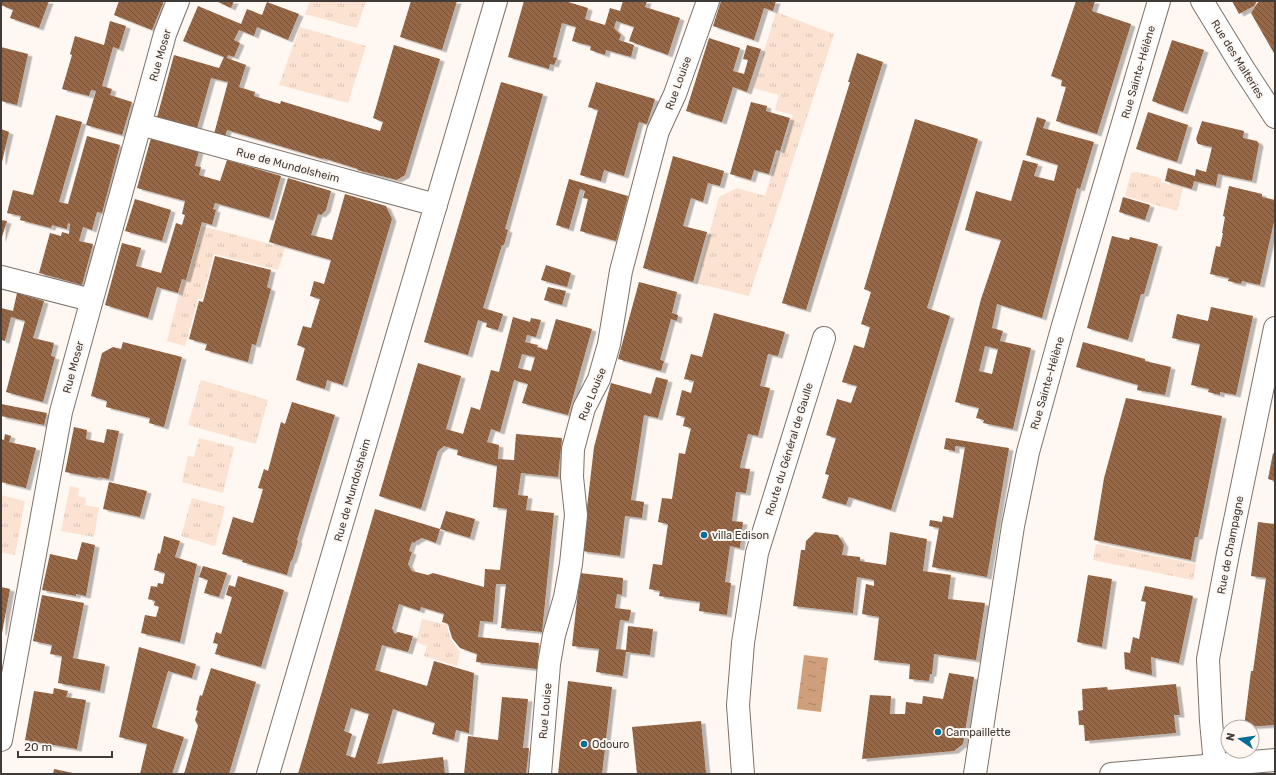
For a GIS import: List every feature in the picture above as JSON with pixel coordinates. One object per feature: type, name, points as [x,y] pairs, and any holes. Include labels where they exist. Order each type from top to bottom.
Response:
[{"type":"street","name":"Rue Moser","points":[[1,740],[60,416],[165,34],[178,1]]},
{"type":"street","name":"Rue de Mundolsheim","points":[[268,774],[496,1]]},
{"type":"street","name":"Rue Louise","points":[[540,774],[549,664],[554,635],[565,597],[571,564],[576,514],[572,477],[573,449],[584,408],[599,379],[610,344],[620,271],[658,131],[675,94],[708,1]]},
{"type":"street","name":"Rue Sainte-Hélène","points":[[975,774],[1013,526],[1028,452],[1064,321],[1159,1]]},
{"type":"street","name":"Rue des Malteries","points":[[1202,1],[1275,117]]},
{"type":"street","name":"Rue de Mundolsheim","points":[[140,124],[436,205]]},
{"type":"street","points":[[1,277],[91,300]]},
{"type":"street","name":"Rue de Champagne","points":[[1215,765],[1208,659],[1228,554],[1275,328]]},
{"type":"street","name":"Route du Général de Gaulle","points":[[743,774],[738,705],[743,643],[757,553],[824,338]]},
{"type":"street","points":[[1111,774],[1215,765],[1252,768],[1275,760]]},
{"type":"green space","points":[[310,1],[366,1],[357,28],[305,14]]},
{"type":"green space","points":[[776,12],[834,34],[749,296],[696,283],[719,197],[737,188],[765,196],[778,153],[782,154],[793,115],[775,110],[779,95],[753,88]]},
{"type":"green space","points":[[300,27],[366,46],[348,103],[279,85]]},
{"type":"green space","points":[[1137,172],[1161,178],[1161,182],[1183,188],[1177,211],[1125,196],[1131,173]]},
{"type":"green space","points":[[202,226],[285,248],[278,270],[214,254],[202,299],[198,299],[185,346],[167,341],[183,279],[187,279]]},
{"type":"green space","points":[[201,380],[268,400],[256,444],[188,425]]},
{"type":"green space","points":[[199,438],[234,447],[223,493],[182,482],[188,456],[194,457]]},
{"type":"green space","points":[[70,486],[79,488],[78,496],[86,498],[85,505],[99,508],[94,537],[61,531]]},
{"type":"green space","points":[[1,495],[25,501],[15,555],[1,552]]},
{"type":"green space","points":[[192,498],[225,507],[215,546],[181,536]]},
{"type":"green space","points":[[1096,544],[1196,564],[1193,580],[1093,560]]},
{"type":"green space","points":[[422,619],[447,625],[450,638],[460,652],[457,666],[424,656],[427,646],[416,642]]},
{"type":"water","points":[[804,655],[828,658],[821,712],[797,709]]},
{"type":"building","points":[[1,1],[49,1],[39,28],[10,18],[13,10],[1,5]]},
{"type":"building","points":[[119,1],[164,1],[152,30],[114,15]]},
{"type":"building","points":[[216,1],[234,1],[231,8]]},
{"type":"building","points":[[411,1],[457,1],[442,50],[400,37]]},
{"type":"building","points":[[524,1],[565,1],[588,8],[585,19],[605,25],[610,8],[620,11],[623,1],[647,1],[645,7],[680,18],[668,55],[629,41],[634,27],[616,21],[614,28],[621,35],[619,40],[634,45],[631,57],[606,50],[605,55],[590,50],[591,46],[572,41],[576,27],[562,23],[553,57],[557,58],[554,65],[550,64],[549,69],[508,57]]},
{"type":"building","points":[[721,1],[776,1],[773,11],[764,8],[754,40],[713,26]]},
{"type":"building","points":[[1076,1],[1095,1],[1092,11],[1131,24],[1097,134],[1056,121],[1066,87],[1061,86],[1062,80],[1051,76]]},
{"type":"building","points":[[1232,1],[1257,1],[1254,6],[1239,14]]},
{"type":"building","points":[[1259,1],[1275,1],[1275,55],[1251,13]]},
{"type":"building","points":[[267,2],[299,14],[288,40],[257,27],[254,36],[239,30],[234,40],[240,43],[234,57],[228,55],[227,58],[246,65],[239,87],[255,92],[254,96],[280,104],[281,101],[380,131],[383,122],[373,118],[394,45],[440,59],[405,175],[397,180],[357,170],[358,169],[323,158],[227,130],[225,137],[214,134],[228,82],[211,78],[196,132],[156,121],[174,55],[219,68],[224,57],[183,41],[198,6],[241,24],[247,9],[262,15]]},
{"type":"building","points":[[110,21],[126,26],[119,49],[113,47],[102,86],[112,89],[110,95],[132,102],[122,135],[86,125],[96,91],[91,90],[89,96],[62,89],[72,55],[70,54],[75,36],[104,45]]},
{"type":"building","points":[[709,38],[740,48],[733,71],[744,74],[748,60],[743,59],[747,45],[761,49],[747,92],[733,87],[722,122],[686,111]]},
{"type":"building","points":[[1172,40],[1204,50],[1183,112],[1152,101]]},
{"type":"building","points":[[1,47],[28,54],[17,105],[1,101]]},
{"type":"building","points":[[857,53],[883,62],[806,310],[782,303],[850,82],[848,82]]},
{"type":"building","points":[[501,82],[543,94],[505,229],[508,230],[504,245],[502,245],[483,308],[503,314],[498,330],[486,327],[487,323],[478,320],[468,355],[424,342]]},
{"type":"building","points":[[596,82],[655,99],[647,124],[639,122],[624,176],[604,170],[601,181],[580,175],[598,110],[588,107]]},
{"type":"building","points":[[751,102],[767,106],[766,111],[790,118],[780,151],[776,150],[769,174],[754,170],[751,180],[730,174]]},
{"type":"building","points":[[1148,112],[1188,125],[1177,162],[1136,149]]},
{"type":"building","points":[[56,115],[82,122],[59,202],[68,204],[87,136],[120,145],[102,213],[97,212],[92,230],[83,227],[79,241],[93,244],[82,285],[39,273],[50,233],[61,236],[62,232],[69,234],[70,224],[68,223],[67,229],[52,225],[51,228],[20,220],[21,216],[7,213],[13,190],[33,195]]},
{"type":"building","points":[[1037,117],[1046,120],[1043,128],[1094,142],[1080,189],[1077,188],[1042,318],[997,304],[992,328],[1003,331],[1000,341],[1031,348],[1013,429],[983,423],[984,420],[976,418],[979,408],[955,402],[981,299],[1001,240],[965,230],[976,191],[1011,201],[1023,160],[1038,164],[1034,176],[1054,181],[1058,165],[1026,155]],"holes":[[[985,346],[998,349],[992,374],[979,371]]]},
{"type":"building","points":[[915,119],[978,139],[927,308],[950,316],[891,510],[849,497],[846,505],[822,498],[829,475],[825,474],[836,438],[826,435],[837,399],[851,403],[857,386],[842,382],[854,345],[864,348],[870,327],[861,324],[871,292],[864,289]]},
{"type":"building","points":[[1202,121],[1244,131],[1243,138],[1257,141],[1259,144],[1252,181],[1218,174],[1216,186],[1194,181],[1192,189],[1165,181],[1168,168],[1195,176],[1196,169],[1206,172],[1212,147],[1198,144],[1196,139]]},
{"type":"building","points":[[1,129],[9,132],[2,162],[1,162]]},
{"type":"building","points":[[151,138],[199,151],[195,166],[201,167],[199,175],[220,181],[227,160],[281,176],[269,218],[215,203],[213,209],[216,210],[212,225],[202,222],[186,280],[182,279],[178,293],[157,287],[148,318],[105,305],[122,243],[141,248],[136,266],[161,273],[176,223],[182,225],[185,215],[182,214],[185,201],[137,188]]},
{"type":"building","points":[[673,156],[724,171],[720,186],[708,183],[703,202],[691,198],[683,226],[707,232],[693,282],[643,268]]},
{"type":"building","points":[[288,178],[331,191],[326,210],[321,215],[318,214],[311,235],[332,240],[345,194],[386,206],[392,219],[343,385],[327,380],[325,389],[296,380],[305,348],[297,345],[303,326],[311,328],[320,299],[310,296],[314,281],[324,284],[331,260],[269,242]]},
{"type":"building","points":[[569,179],[628,196],[616,241],[580,231],[588,199],[583,198],[585,191],[580,189],[569,229],[556,225]]},
{"type":"building","points":[[1229,186],[1262,194],[1262,197],[1275,200],[1275,217],[1260,285],[1242,281],[1241,284],[1228,281],[1229,278],[1210,274],[1216,246],[1220,247],[1225,217],[1223,216]]},
{"type":"building","points":[[1123,197],[1150,205],[1145,220],[1119,212]]},
{"type":"building","points":[[135,199],[171,210],[162,241],[125,231]]},
{"type":"building","points":[[1,220],[7,221],[1,240]]},
{"type":"building","points":[[1112,236],[1129,240],[1130,237],[1158,244],[1144,294],[1141,294],[1128,340],[1087,328]]},
{"type":"building","points":[[215,256],[271,270],[267,287],[271,289],[256,345],[252,344],[248,362],[205,350],[207,344],[189,339],[199,301],[203,302]]},
{"type":"building","points":[[546,265],[571,273],[567,287],[541,280]]},
{"type":"building","points":[[639,282],[677,292],[672,313],[678,315],[677,321],[671,319],[660,360],[664,361],[661,371],[618,359]]},
{"type":"building","points":[[548,287],[566,291],[562,305],[544,300]]},
{"type":"building","points":[[17,293],[44,301],[33,338],[54,343],[51,356],[55,357],[43,402],[6,392],[25,321],[11,317],[5,341],[1,340],[1,308],[13,311]]},
{"type":"building","points":[[1211,307],[1253,316],[1236,395],[1220,392],[1220,395],[1208,392],[1209,389],[1191,385],[1200,344],[1172,338],[1177,314],[1208,321]]},
{"type":"building","points":[[714,313],[785,332],[778,356],[768,354],[760,386],[770,388],[758,436],[748,434],[741,462],[740,468],[750,469],[746,493],[736,492],[732,521],[743,522],[740,548],[730,546],[725,582],[731,583],[727,615],[699,611],[700,602],[659,596],[660,591],[649,589],[653,564],[662,565],[668,524],[658,522],[662,498],[672,499],[679,453],[685,454],[691,428],[683,426],[685,417],[676,415],[682,390],[691,393],[694,381],[684,379],[691,354],[702,357]]},
{"type":"building","points":[[513,317],[530,322],[531,318],[541,320],[536,337],[527,335],[525,342],[538,345],[537,347],[547,350],[556,319],[592,329],[568,415],[522,403],[528,384],[514,380],[500,432],[491,429],[487,442],[499,445],[498,459],[514,460],[516,434],[562,438],[558,477],[521,473],[518,495],[528,496],[526,510],[554,513],[542,632],[501,628],[506,584],[496,584],[493,622],[480,621],[478,637],[539,643],[537,669],[476,662],[477,654],[460,648],[452,638],[448,624],[442,622],[444,614],[421,607],[420,611],[399,604],[392,628],[395,634],[398,632],[413,636],[408,652],[382,645],[375,670],[427,686],[434,661],[474,673],[469,733],[456,730],[454,740],[432,734],[435,723],[393,709],[377,764],[443,757],[445,774],[298,774],[375,509],[440,529],[436,543],[422,538],[414,543],[412,542],[409,551],[412,552],[408,564],[412,571],[428,575],[433,573],[484,587],[485,569],[500,570],[507,509],[493,507],[497,466],[457,455],[458,450],[444,446],[438,451],[421,509],[379,496],[418,363],[461,376],[446,429],[463,434],[471,407],[480,410],[491,370],[499,372]],"holes":[[[522,354],[535,357],[531,371],[518,368]],[[351,708],[369,714],[355,758],[346,755],[352,734],[344,731]]]},
{"type":"building","points":[[123,342],[182,357],[164,427],[149,423],[150,418],[106,407],[107,401],[91,396],[102,353],[113,347],[121,349]]},
{"type":"building","points":[[1083,342],[1145,359],[1145,361],[1171,367],[1165,395],[1137,390],[1138,385],[1076,367]]},
{"type":"building","points":[[656,377],[668,380],[658,418],[644,415],[631,500],[644,502],[642,518],[625,516],[620,556],[582,551],[594,447],[611,383],[651,394]]},
{"type":"building","points":[[1126,398],[1222,416],[1198,537],[1195,537],[1191,560],[1094,540],[1104,478]]},
{"type":"building","points":[[292,402],[335,415],[287,575],[242,562],[243,560],[222,554],[233,517],[253,523],[263,489],[258,488],[264,469],[268,471],[281,422],[285,424]]},
{"type":"building","points":[[1,404],[47,413],[44,425],[1,416]]},
{"type":"building","points":[[74,427],[87,430],[86,439],[104,443],[107,429],[119,431],[109,479],[65,472]]},
{"type":"building","points":[[5,434],[11,436],[9,442],[36,448],[26,488],[1,482],[1,439],[4,440]]},
{"type":"building","points":[[946,438],[1009,448],[987,577],[932,567],[939,528],[929,526],[930,520],[942,522],[943,516],[953,518],[965,447],[955,446],[955,451],[944,449]]},
{"type":"building","points":[[1273,453],[1275,454],[1275,481],[1268,479]]},
{"type":"building","points":[[109,482],[147,491],[140,517],[103,509]]},
{"type":"building","points":[[446,511],[475,519],[470,538],[440,529]]},
{"type":"building","points":[[1258,522],[1275,524],[1275,725],[1260,726],[1260,719],[1245,719],[1266,578],[1251,576]]},
{"type":"building","points":[[815,532],[838,535],[844,545],[842,555],[860,557],[860,561],[886,565],[890,532],[927,539],[923,571],[951,575],[948,599],[985,603],[976,660],[934,654],[932,674],[930,674],[929,681],[909,679],[910,664],[874,660],[879,617],[862,614],[866,584],[874,586],[874,580],[857,577],[853,613],[793,606],[801,550],[805,550],[806,541]]},
{"type":"building","points":[[164,536],[180,541],[175,557],[197,564],[180,642],[141,633],[145,615],[156,617],[159,607],[154,605],[155,601],[148,599],[151,586],[157,587],[158,583],[163,584],[165,573],[154,570],[158,553],[160,554]]},
{"type":"building","points":[[82,542],[95,545],[86,596],[76,594],[76,596],[42,590],[50,554],[77,560]]},
{"type":"building","points":[[203,566],[227,573],[219,597],[204,593],[208,580],[199,577]]},
{"type":"building","points":[[580,573],[623,578],[622,595],[617,594],[615,608],[631,610],[629,621],[620,620],[616,649],[626,650],[628,626],[653,629],[650,655],[626,652],[623,676],[596,672],[599,649],[572,646]]},
{"type":"building","points":[[1088,575],[1112,579],[1102,647],[1077,642]]},
{"type":"building","points":[[238,576],[284,590],[261,667],[215,654],[218,644],[213,643],[216,632],[221,634],[232,597],[226,595],[229,585],[235,587]]},
{"type":"building","points":[[1145,586],[1193,596],[1179,663],[1151,657],[1152,675],[1125,669],[1124,652],[1130,653],[1133,637],[1139,639],[1146,602],[1141,601]]},
{"type":"building","points":[[1,587],[10,589],[2,633],[1,633]]},
{"type":"building","points":[[42,595],[84,603],[73,658],[105,664],[100,691],[58,683],[62,656],[50,654],[52,645],[33,641]]},
{"type":"building","points":[[139,647],[196,664],[192,678],[168,671],[152,727],[184,737],[172,774],[140,774],[147,744],[119,737]]},
{"type":"building","points":[[211,668],[256,682],[229,774],[184,774],[198,726],[195,720],[198,711],[196,710],[200,695],[202,696]]},
{"type":"building","points":[[949,673],[974,677],[963,744],[954,751],[862,759],[870,695],[891,696],[890,714],[905,714],[906,702],[922,704],[923,696],[943,699]]},
{"type":"building","points":[[568,681],[612,687],[602,774],[558,774]]},
{"type":"building","points":[[1176,684],[1180,715],[1174,715],[1176,733],[1085,741],[1084,725],[1079,725],[1078,711],[1083,710],[1082,689],[1107,687],[1108,690]]},
{"type":"building","points":[[54,688],[68,691],[66,697],[86,700],[77,749],[25,740],[34,691],[53,694]]},
{"type":"building","points":[[502,697],[528,699],[523,748],[529,748],[526,774],[464,774],[468,736],[498,740]]},
{"type":"building","points":[[701,721],[706,773],[637,774],[632,727]]},
{"type":"building","points":[[54,769],[73,773],[73,774],[53,774]]},
{"type":"place","name":"villa Edison","points":[[704,535]]},
{"type":"place","name":"Campaillette","points":[[938,732]]},
{"type":"place","name":"Odouro","points":[[584,744]]}]
